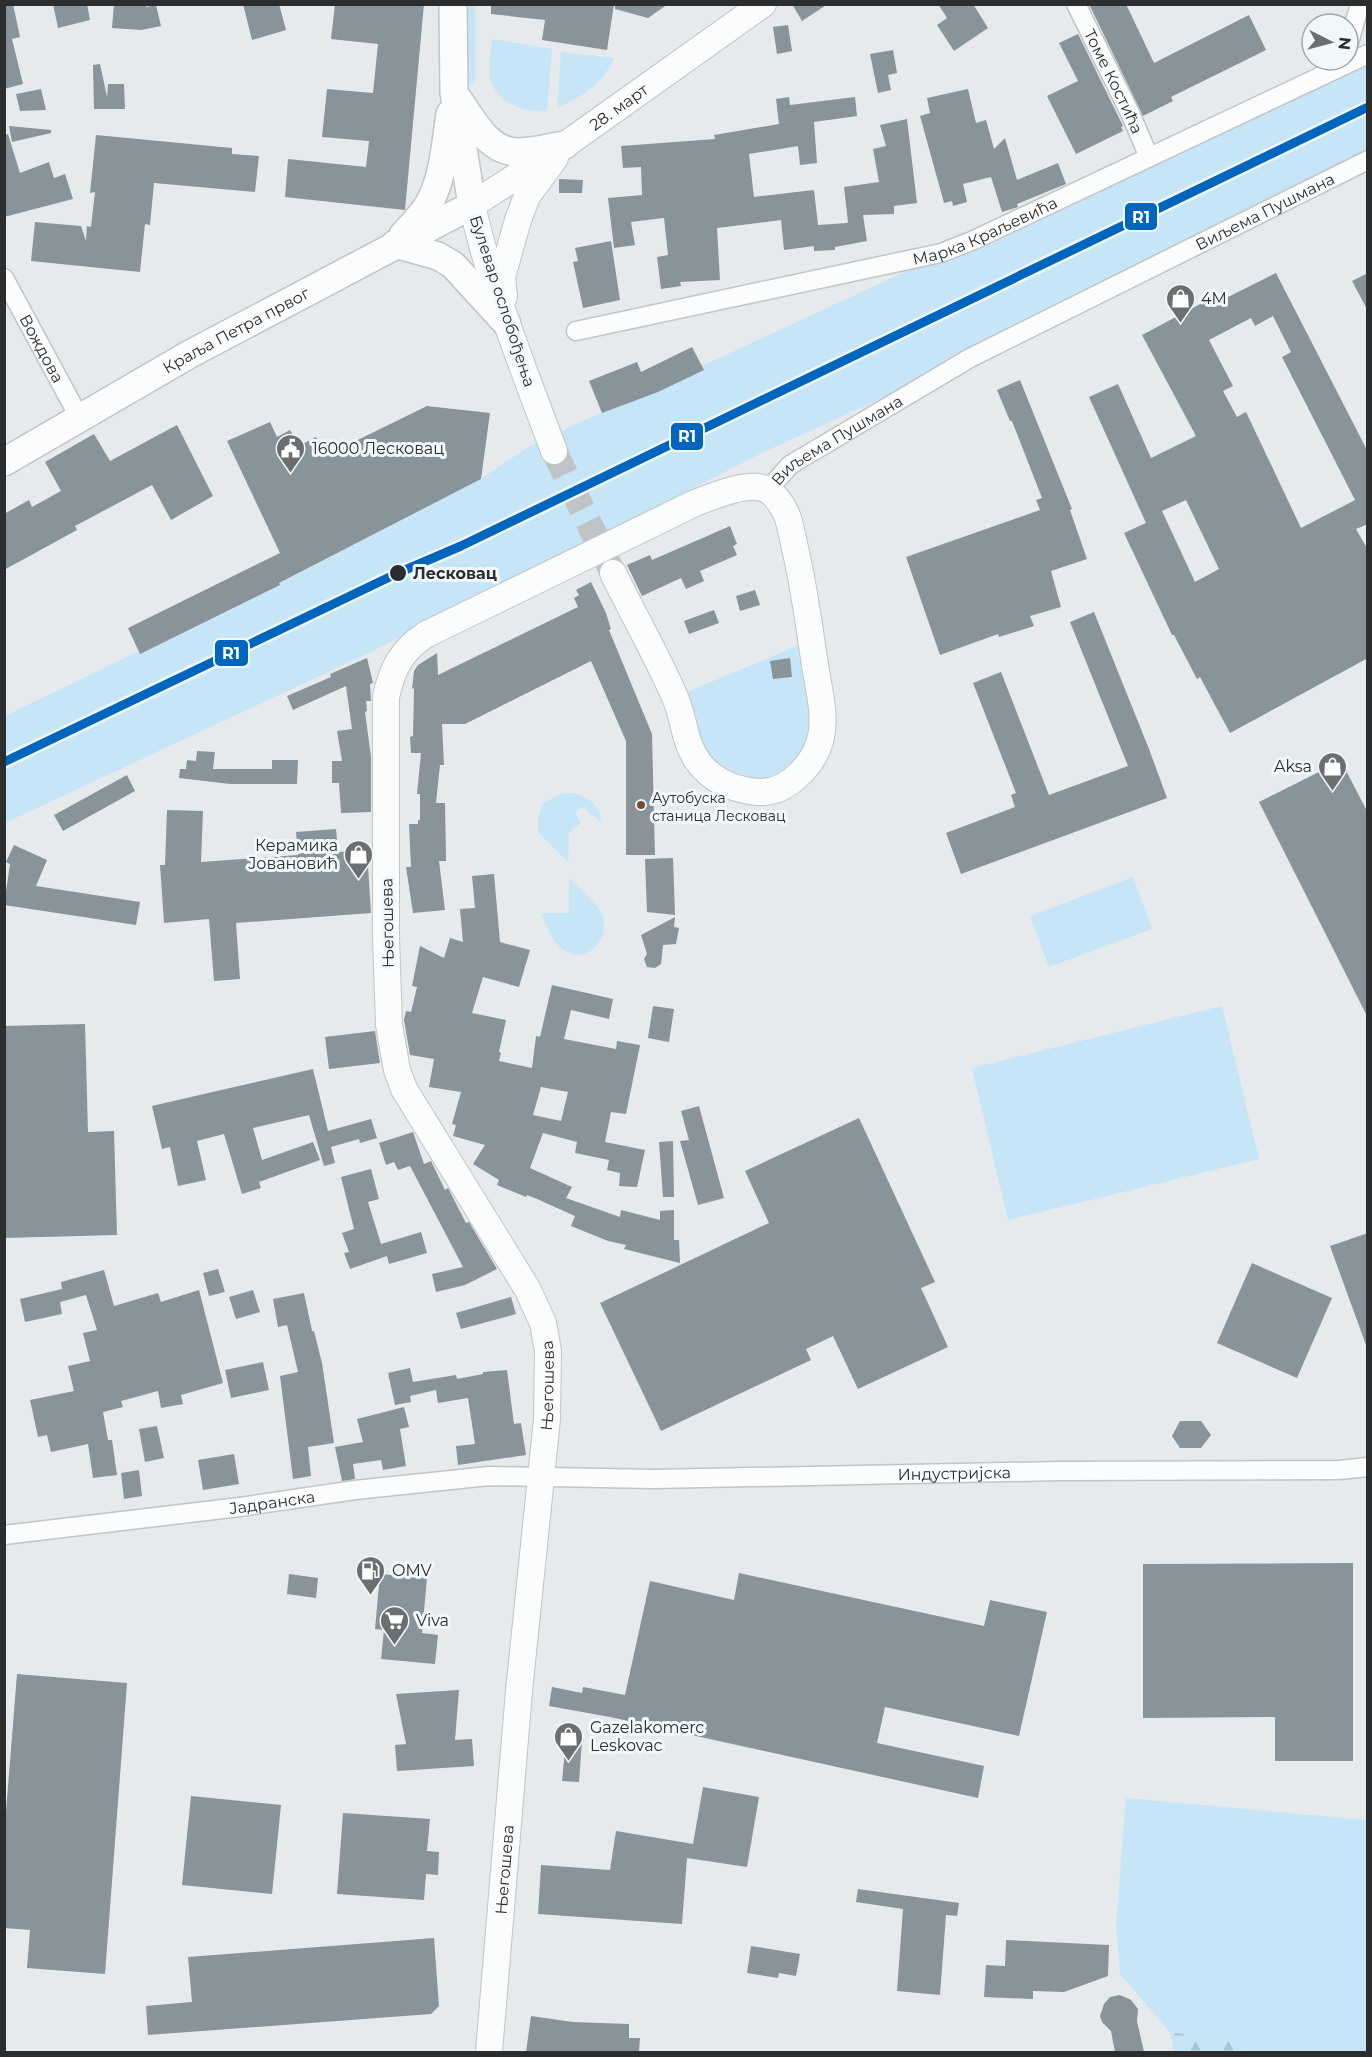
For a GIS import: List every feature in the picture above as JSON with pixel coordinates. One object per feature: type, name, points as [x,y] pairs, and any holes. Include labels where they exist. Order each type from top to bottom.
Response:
[{"type":"main road","name":"Булевар ослобођења","points":[[453,4],[454,93],[472,205]]},
{"type":"main road","points":[[454,93],[477,128],[497,146],[518,152],[565,145]]},
{"type":"main road","points":[[454,93],[439,180],[434,195],[420,216],[395,244],[438,256],[453,265],[507,324]]},
{"type":"main road","name":"Краља Петра првог","points":[[4,462],[190,354],[472,205]]},
{"type":"street","name":"28. март","points":[[472,205],[565,145],[763,4]]},
{"type":"street","name":"Томе Костића","points":[[1076,4],[1130,112],[1149,158]]},
{"type":"street","name":"Марка Краљевића","points":[[576,331],[941,253],[974,240],[1149,158],[1321,72]]},
{"type":"street","points":[[507,324],[502,277],[518,220],[527,196],[565,145]]},
{"type":"street","name":"Виљема Пушмана","points":[[613,573],[675,697],[688,746],[700,764],[718,781],[743,791],[778,790],[799,774],[815,755],[822,734],[820,702],[800,567],[786,513],[768,490],[790,465],[970,358],[1368,160]]},
{"type":"street","name":"Булевар ослобођења","points":[[472,205],[480,239],[507,324],[554,451]]},
{"type":"street","name":"Вождова","points":[[4,278],[79,417]]},
{"type":"street","name":"Његошева","points":[[489,2052],[518,1702],[541,1476],[549,1379],[548,1351],[543,1323],[523,1280],[404,1089],[392,1051],[386,937],[386,697],[393,669],[403,653],[425,635],[695,503],[726,492],[756,488],[768,490]]},
{"type":"street","name":"Индустријска","points":[[541,1476],[654,1479],[1060,1471],[1339,1470],[1368,1467]]},
{"type":"street","name":"Јадранска","points":[[4,1535],[240,1507],[355,1490],[489,1476],[541,1476]]},
{"type":"green space","points":[[461,5],[475,5],[475,81],[471,85],[466,85]]},
{"type":"green space","points":[[492,39],[552,49],[547,111],[520,108],[498,94],[493,87],[489,73]]},
{"type":"green space","points":[[561,52],[614,58],[604,75],[591,89],[557,108]]},
{"type":"green space","points":[[1367,58],[1367,160],[970,358],[760,454],[375,650],[5,823],[5,716],[292,577],[481,479],[531,445],[1337,72],[1360,72],[1360,61]]},
{"type":"green space","points":[[811,640],[821,721],[778,790],[718,781],[675,697]]},
{"type":"green space","points":[[572,793],[593,803],[599,811],[602,823],[582,807],[575,813],[581,823],[569,833],[568,862],[538,832],[538,818],[543,803],[561,794]]},
{"type":"green space","points":[[1133,877],[1152,929],[1049,967],[1030,916]]},
{"type":"green space","points":[[569,878],[595,903],[604,921],[601,939],[595,947],[580,955],[571,954],[558,946],[541,913],[569,913]]},
{"type":"green space","points":[[1222,1006],[1259,1159],[1008,1220],[972,1068]]},
{"type":"green space","points":[[1126,1798],[1367,1820],[1367,2052],[1246,2052],[1243,2043],[1170,2032],[1120,1974],[1116,1925]]},
{"type":"green space","points":[[1170,2032],[1243,2043],[1246,2052],[1174,2052]]},
{"type":"building","points":[[4,4],[13,4],[20,37],[12,39],[23,84],[4,89]]},
{"type":"building","points":[[53,4],[87,4],[90,20],[58,28]]},
{"type":"building","points":[[114,4],[146,4],[146,7],[156,5],[161,26],[141,30],[112,28]]},
{"type":"building","points":[[243,4],[279,4],[286,30],[252,40]]},
{"type":"building","points":[[335,4],[424,4],[405,210],[285,197],[288,159],[366,167],[369,141],[322,137],[327,89],[373,93],[378,44],[331,39]]},
{"type":"building","points":[[491,4],[614,4],[607,50],[542,40],[545,20],[491,14]]},
{"type":"building","points":[[615,4],[668,4],[648,18],[615,9]]},
{"type":"building","points":[[792,4],[828,4],[802,21]]},
{"type":"building","points":[[938,4],[973,4],[988,28],[954,51],[937,25],[947,18]]},
{"type":"building","points":[[1089,4],[1126,4],[1154,63],[1249,15],[1266,50],[1171,97],[1173,101],[1143,116]]},
{"type":"building","points":[[788,25],[792,51],[777,54],[773,27]]},
{"type":"building","points":[[1078,34],[1123,126],[1121,127],[1123,131],[1076,154],[1047,96],[1078,81],[1059,43]]},
{"type":"building","points":[[893,50],[897,73],[888,75],[891,90],[878,93],[870,54]]},
{"type":"building","points":[[100,64],[107,97],[108,84],[124,84],[125,109],[94,109],[93,65]]},
{"type":"building","points":[[41,89],[46,110],[20,111],[16,94]]},
{"type":"building","points":[[968,89],[976,123],[986,120],[994,149],[1005,138],[1017,180],[1058,163],[1066,184],[1017,204],[1018,207],[1002,212],[991,177],[963,184],[967,202],[953,206],[952,201],[944,203],[920,116],[930,113],[927,98]]},
{"type":"building","points":[[789,97],[790,105],[855,97],[857,116],[814,122],[817,163],[800,165],[798,146],[749,154],[754,197],[814,190],[818,225],[847,223],[844,187],[879,182],[873,149],[886,146],[880,125],[907,119],[917,203],[894,206],[894,214],[863,215],[867,241],[835,247],[835,250],[814,251],[814,246],[784,250],[781,220],[717,228],[720,280],[680,282],[681,286],[661,289],[657,257],[668,255],[664,218],[631,222],[635,245],[614,248],[608,198],[642,195],[641,167],[623,168],[621,146],[715,139],[714,135],[779,124],[776,99]]},
{"type":"building","points":[[9,126],[51,130],[51,133],[12,142]]},
{"type":"building","points":[[8,134],[20,173],[49,162],[54,178],[65,174],[73,199],[4,217],[4,135]]},
{"type":"building","points":[[96,135],[232,148],[232,154],[259,156],[255,192],[154,183],[150,225],[145,224],[140,272],[31,261],[35,222],[81,226],[86,241],[87,226],[91,227],[95,192],[90,193]]},
{"type":"building","points":[[559,179],[583,180],[582,193],[559,193]]},
{"type":"building","points":[[611,241],[620,300],[583,308],[573,262],[578,261],[575,248]]},
{"type":"building","points":[[1276,273],[1368,452],[1368,524],[1356,529],[1368,550],[1368,658],[1230,733],[1200,677],[1197,679],[1172,635],[1124,533],[1146,523],[1089,397],[1118,384],[1151,458],[1196,436],[1142,335],[1219,294],[1222,300]],"holes":[[[1273,316],[1291,352],[1282,357],[1355,500],[1301,528],[1246,412],[1237,417],[1223,391],[1233,386],[1209,340],[1251,318],[1255,326]],[[1186,500],[1219,569],[1195,582],[1162,511]]]},
{"type":"building","points":[[1368,273],[1368,311],[1352,281]]},
{"type":"building","points":[[692,347],[704,370],[658,392],[602,413],[589,381],[637,362],[641,372]]},
{"type":"building","points":[[1020,380],[1072,509],[1070,510],[1087,559],[1051,571],[1061,607],[1030,616],[1034,626],[999,637],[998,634],[940,655],[906,557],[1040,510],[1036,500],[1042,498],[1012,421],[1010,421],[997,390]]},
{"type":"building","points":[[427,406],[490,413],[481,479],[279,583],[280,585],[140,654],[128,628],[280,553],[227,441],[270,422],[277,437],[290,430],[299,446],[316,437],[325,456]]},
{"type":"building","points":[[177,425],[213,496],[171,520],[152,485],[75,526],[77,530],[4,570],[4,514],[29,500],[32,507],[61,491],[45,462],[94,434],[110,461]]},
{"type":"building","points":[[730,526],[737,544],[733,546],[737,555],[700,571],[704,581],[686,589],[681,578],[642,596],[627,565],[650,555],[652,560]]},
{"type":"building","points":[[591,582],[606,613],[611,629],[609,630],[652,734],[655,855],[626,855],[626,741],[591,661],[465,724],[442,724],[444,765],[440,765],[436,803],[445,803],[446,861],[439,861],[445,910],[413,913],[406,867],[411,867],[409,824],[418,824],[420,820],[420,794],[417,794],[421,753],[411,753],[414,671],[418,665],[437,653],[438,675],[578,607],[574,598],[579,595],[576,590]]},
{"type":"building","points":[[755,590],[760,605],[740,611],[736,596]]},
{"type":"building","points":[[714,610],[719,623],[689,634],[684,621]]},
{"type":"building","points":[[1094,612],[1167,798],[961,874],[946,833],[1015,807],[1011,795],[1016,793],[973,683],[1001,672],[1049,795],[1128,766],[1070,622]]},
{"type":"building","points":[[367,658],[373,683],[370,684],[371,701],[366,701],[367,711],[365,712],[371,757],[371,812],[341,813],[339,783],[332,783],[332,761],[342,761],[337,731],[352,729],[346,686],[293,710],[287,696]]},
{"type":"building","points":[[790,658],[792,677],[773,679],[770,661]]},
{"type":"building","points":[[197,751],[215,752],[213,769],[272,769],[272,760],[298,760],[297,784],[230,784],[179,778],[180,769],[186,769],[187,760],[196,761]]},
{"type":"building","points":[[1341,761],[1368,813],[1368,1018],[1259,802]]},
{"type":"building","points":[[127,775],[135,791],[63,831],[54,815]]},
{"type":"building","points":[[167,810],[203,811],[201,862],[298,855],[296,832],[336,829],[338,852],[367,850],[371,913],[236,923],[240,979],[214,981],[209,919],[164,923],[160,865],[165,865]]},
{"type":"building","points":[[14,845],[47,860],[36,886],[140,902],[136,925],[4,905],[10,864],[6,862]]},
{"type":"building","points":[[673,858],[675,915],[647,912],[645,859]]},
{"type":"building","points":[[494,874],[500,942],[530,950],[519,987],[483,977],[472,1013],[506,1020],[499,1061],[532,1068],[536,1036],[540,1037],[552,985],[613,999],[609,1019],[571,1010],[564,1039],[616,1049],[617,1041],[640,1045],[626,1114],[611,1112],[605,1142],[645,1150],[637,1187],[619,1186],[620,1173],[607,1170],[609,1160],[575,1153],[577,1142],[543,1133],[530,1168],[572,1187],[566,1198],[620,1217],[621,1210],[660,1220],[660,1211],[674,1210],[674,1240],[679,1240],[680,1263],[624,1249],[626,1245],[608,1241],[571,1226],[575,1216],[497,1185],[499,1180],[473,1164],[485,1145],[453,1136],[456,1125],[452,1124],[461,1092],[429,1087],[434,1059],[410,1055],[404,1020],[406,1011],[411,1012],[417,987],[412,986],[420,946],[444,958],[450,938],[463,942],[460,909],[475,908],[472,876]],"holes":[[[541,1087],[568,1092],[561,1121],[533,1115]]]},
{"type":"building","points":[[675,917],[674,927],[679,928],[676,944],[663,945],[661,964],[655,968],[647,967],[644,959],[647,954],[641,935]]},
{"type":"building","points":[[653,1006],[674,1009],[669,1042],[648,1038]]},
{"type":"building","points":[[85,1024],[88,1132],[114,1131],[117,1235],[4,1238],[4,1026]]},
{"type":"building","points":[[375,1031],[380,1063],[329,1069],[325,1037]]},
{"type":"building","points":[[313,1069],[328,1131],[371,1119],[377,1138],[360,1143],[359,1139],[331,1147],[335,1163],[324,1166],[309,1115],[253,1128],[262,1160],[313,1142],[320,1160],[259,1182],[261,1188],[242,1194],[224,1134],[197,1141],[206,1180],[178,1186],[170,1147],[162,1149],[152,1106]]},
{"type":"building","points":[[699,1106],[724,1198],[698,1205],[680,1141],[689,1140],[681,1111]]},
{"type":"building","points":[[859,1118],[935,1282],[921,1288],[948,1347],[858,1389],[833,1336],[806,1349],[811,1360],[661,1431],[600,1303],[769,1223],[745,1171]]},
{"type":"building","points":[[413,1132],[424,1164],[431,1161],[445,1190],[448,1188],[466,1223],[469,1222],[497,1269],[465,1285],[436,1292],[432,1274],[463,1267],[410,1166],[398,1170],[394,1162],[386,1165],[379,1143]]},
{"type":"building","points":[[673,1141],[674,1197],[663,1197],[659,1142]]},
{"type":"building","points":[[371,1169],[379,1199],[368,1202],[381,1244],[421,1232],[427,1253],[389,1264],[387,1256],[350,1269],[344,1253],[349,1252],[342,1233],[354,1229],[341,1177]]},
{"type":"building","points":[[1368,1233],[1368,1345],[1366,1345],[1330,1246]]},
{"type":"building","points":[[1252,1263],[1332,1298],[1297,1378],[1217,1343]]},
{"type":"building","points":[[218,1269],[225,1292],[209,1296],[203,1273]]},
{"type":"building","points":[[104,1270],[114,1306],[158,1293],[161,1302],[199,1290],[223,1383],[181,1395],[183,1404],[161,1408],[158,1391],[121,1401],[123,1407],[103,1412],[108,1440],[112,1440],[117,1475],[93,1478],[88,1444],[51,1452],[47,1435],[38,1437],[30,1400],[74,1391],[68,1366],[90,1361],[83,1333],[97,1330],[86,1295],[60,1302],[62,1314],[25,1322],[20,1299],[62,1289],[61,1282]]},
{"type":"building","points":[[253,1290],[260,1312],[236,1319],[229,1297]]},
{"type":"building","points":[[304,1293],[322,1363],[334,1443],[308,1447],[311,1476],[293,1479],[280,1376],[298,1372],[287,1325],[278,1327],[273,1299]]},
{"type":"building","points":[[511,1297],[516,1314],[461,1329],[456,1313]]},
{"type":"building","points":[[263,1362],[269,1390],[231,1398],[225,1370]]},
{"type":"building","points":[[410,1368],[413,1382],[456,1375],[457,1379],[483,1374],[483,1372],[507,1370],[514,1424],[521,1423],[526,1455],[458,1465],[456,1446],[475,1444],[468,1398],[438,1403],[436,1390],[410,1396],[411,1402],[395,1405],[388,1373]]},
{"type":"building","points":[[404,1407],[409,1427],[400,1429],[406,1466],[383,1470],[381,1460],[353,1464],[355,1479],[342,1481],[335,1447],[363,1442],[357,1419]]},
{"type":"building","points":[[1180,1421],[1201,1421],[1211,1435],[1201,1448],[1180,1448],[1172,1436]]},
{"type":"building","points":[[157,1426],[164,1458],[145,1462],[139,1429]]},
{"type":"building","points":[[234,1454],[239,1484],[203,1490],[198,1460]]},
{"type":"building","points":[[139,1470],[142,1496],[124,1499],[121,1473]]},
{"type":"building","points":[[1353,1563],[1353,1761],[1275,1761],[1275,1717],[1143,1718],[1143,1564]]},
{"type":"building","points":[[739,1573],[984,1626],[990,1600],[1047,1612],[1019,1736],[885,1707],[877,1743],[984,1766],[978,1798],[610,1717],[549,1706],[552,1687],[582,1693],[583,1687],[625,1695],[650,1581],[734,1600]]},
{"type":"building","points":[[289,1574],[318,1578],[316,1598],[287,1594]]},
{"type":"building","points":[[380,1574],[427,1578],[422,1633],[438,1635],[435,1664],[381,1659],[384,1630],[375,1629]]},
{"type":"building","points":[[17,1674],[127,1683],[105,1974],[27,1968],[30,1930],[4,1928],[4,1836]]},
{"type":"building","points":[[459,1690],[455,1740],[472,1739],[474,1766],[397,1771],[395,1745],[406,1744],[396,1694]]},
{"type":"building","points":[[566,1740],[582,1741],[579,1782],[562,1781]]},
{"type":"building","points":[[703,1787],[759,1797],[747,1867],[687,1858],[682,1924],[538,1914],[541,1865],[610,1870],[616,1831],[693,1844]]},
{"type":"building","points":[[191,1796],[281,1805],[272,1894],[182,1885]]},
{"type":"building","points":[[343,1813],[430,1819],[427,1851],[439,1852],[438,1875],[426,1874],[424,1900],[337,1894]]},
{"type":"building","points":[[858,1889],[959,1903],[957,1916],[946,1915],[940,1995],[897,1991],[903,1909],[856,1902]]},
{"type":"building","points":[[434,1938],[439,2006],[431,2014],[148,2035],[146,2006],[192,2002],[188,1957]]},
{"type":"building","points":[[1006,1940],[1109,1945],[1108,1976],[1064,1992],[1033,1991],[1033,1999],[984,1997],[986,1965],[1005,1966]]},
{"type":"building","points":[[751,1946],[800,1954],[796,1976],[779,1973],[778,1978],[747,1973]]},
{"type":"building","points":[[1120,1995],[1131,2000],[1138,2009],[1137,2021],[1144,2052],[1115,2052],[1111,2031],[1102,2022],[1100,2016],[1104,2004],[1110,1997]]},
{"type":"building","points":[[531,2016],[573,2022],[629,2024],[629,2038],[640,2038],[639,2052],[526,2052]]},
{"type":"tunnel","points":[[554,451],[613,573]]},
{"type":"transit line","name":"R1","points":[[4,762],[398,573],[461,546],[1368,107]]},
{"type":"place","name":"4M","points":[[1180,324]]},
{"type":"place","name":"16000 Лесковац","points":[[291,474]]},
{"type":"place","name":"Лесковац","points":[[398,573]]},
{"type":"place","name":"Aksa","points":[[1333,792]]},
{"type":"place","name":"Аутобуска станица Лесковац","points":[[641,805]]},
{"type":"place","name":"Керамика Јовановић","points":[[359,880]]},
{"type":"place","name":"OMV","points":[[371,1596]]},
{"type":"place","name":"Viva","points":[[395,1646]]},
{"type":"place","name":"Gazelakomerc Leskovac","points":[[569,1762]]}]
